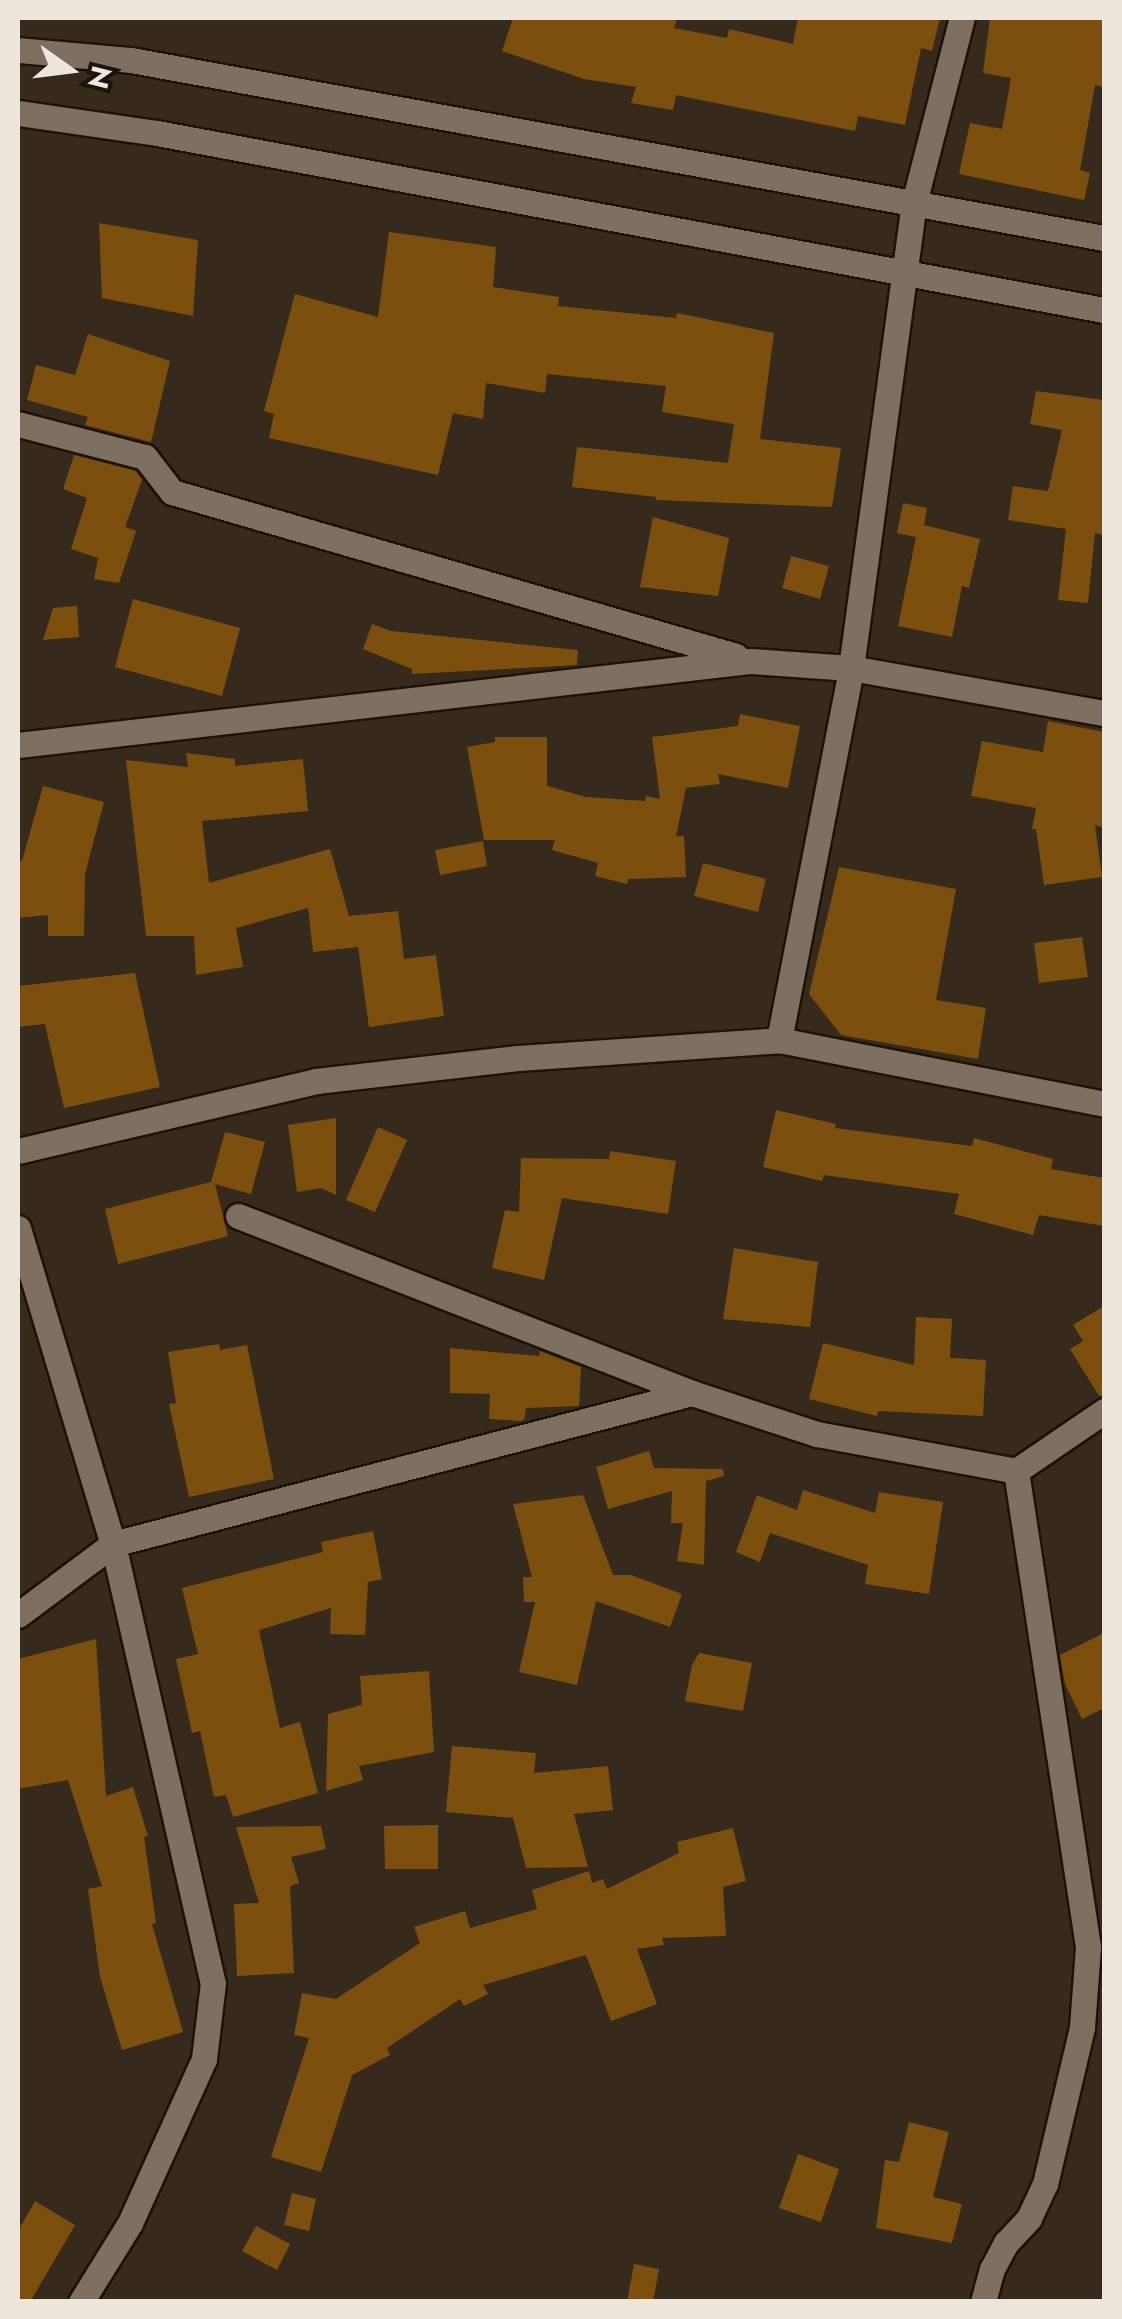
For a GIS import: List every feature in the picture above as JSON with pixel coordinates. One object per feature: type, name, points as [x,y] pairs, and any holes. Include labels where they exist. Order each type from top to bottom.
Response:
[{"type":"street","points":[[778,1040],[852,668],[914,203],[962,18]]},
{"type":"street","points":[[18,50],[131,60],[1104,238]]},
{"type":"street","points":[[18,113],[59,116],[1104,310]]},
{"type":"street","points":[[18,424],[145,457],[172,492],[751,661]]},
{"type":"street","points":[[18,745],[751,661],[852,668],[1104,713]]},
{"type":"street","points":[[18,1151],[316,1081],[518,1058],[778,1040],[1104,1104]]},
{"type":"street","points":[[238,1216],[692,1393],[818,1434],[1016,1471],[1104,1411]]},
{"type":"street","points":[[18,1228],[113,1544],[213,1984],[204,2059],[130,2223],[81,2302]]},
{"type":"street","points":[[18,1614],[113,1544],[692,1393]]},
{"type":"street","points":[[983,2302],[999,2256],[1029,2218],[1044,2184],[1096,1952],[1016,1471]]},
{"type":"building","points":[[513,18],[677,18],[674,28],[727,38],[729,29],[793,44],[798,18],[940,18],[932,51],[921,48],[905,125],[858,116],[855,131],[676,95],[673,110],[631,103],[636,87],[584,79],[502,51]]},
{"type":"building","points":[[990,18],[1104,18],[1104,87],[1095,85],[1080,170],[1090,173],[1084,200],[959,174],[970,123],[1002,129],[1011,78],[983,73]]},
{"type":"building","points":[[99,223],[198,240],[193,316],[102,298]]},
{"type":"building","points":[[389,232],[496,247],[493,287],[559,297],[558,306],[676,318],[677,313],[774,333],[760,439],[841,448],[832,507],[656,500],[572,487],[577,447],[728,463],[734,424],[662,412],[666,386],[547,374],[545,393],[486,383],[483,419],[453,413],[438,475],[269,438],[274,414],[264,411],[295,294],[378,317]]},
{"type":"building","points":[[88,334],[170,361],[151,442],[85,425],[88,417],[27,400],[36,365],[75,375]]},
{"type":"building","points":[[1036,391],[1104,400],[1104,535],[1095,533],[1088,603],[1058,600],[1066,529],[1008,520],[1013,486],[1048,491],[1062,430],[1030,424]]},
{"type":"building","points":[[74,455],[136,471],[142,480],[125,527],[136,531],[119,583],[94,579],[98,558],[71,549],[87,498],[63,489]]},
{"type":"building","points":[[903,503],[927,508],[924,525],[980,539],[969,588],[962,586],[952,637],[898,626],[916,537],[897,533]]},
{"type":"building","points":[[653,517],[729,538],[718,596],[640,587]]},
{"type":"building","points":[[791,556],[829,566],[820,599],[782,588]]},
{"type":"building","points":[[133,599],[240,628],[222,696],[115,667]]},
{"type":"building","points":[[77,606],[79,637],[43,640],[53,608]]},
{"type":"building","points":[[372,624],[391,631],[578,650],[577,665],[412,674],[412,669],[363,649]]},
{"type":"building","points":[[740,714],[800,726],[788,788],[718,774],[720,784],[686,788],[676,836],[684,836],[686,877],[628,879],[627,884],[595,876],[598,863],[552,850],[555,840],[484,840],[467,747],[495,742],[495,737],[547,737],[547,786],[586,797],[645,801],[646,796],[660,799],[652,737],[738,726]]},
{"type":"building","points":[[1048,721],[1104,732],[1104,828],[1095,825],[1102,877],[1044,885],[1036,829],[1032,829],[1036,808],[971,796],[982,741],[1043,752]]},
{"type":"building","points":[[186,753],[235,759],[235,766],[303,759],[308,811],[202,821],[209,883],[330,849],[349,916],[398,911],[404,959],[436,955],[444,1016],[369,1027],[358,947],[313,952],[308,908],[236,928],[243,967],[196,975],[194,936],[146,936],[126,760],[188,767]]},
{"type":"building","points":[[43,786],[104,802],[85,874],[84,936],[48,936],[48,915],[18,918],[18,861],[22,861]]},
{"type":"building","points":[[483,841],[487,866],[440,875],[435,850]]},
{"type":"building","points":[[703,863],[766,879],[758,912],[694,896]]},
{"type":"building","points":[[839,867],[956,889],[936,1000],[986,1008],[978,1059],[841,1035],[809,994]]},
{"type":"building","points":[[1082,937],[1088,977],[1039,983],[1034,943]]},
{"type":"building","points":[[135,973],[160,1087],[64,1108],[45,1024],[18,1027],[18,986]]},
{"type":"building","points":[[776,1110],[836,1124],[835,1128],[972,1146],[974,1138],[1053,1159],[1051,1169],[1104,1178],[1104,1226],[1039,1215],[1033,1235],[954,1214],[959,1194],[824,1175],[822,1181],[763,1167]]},
{"type":"building","points":[[336,1118],[336,1195],[321,1188],[297,1192],[288,1125]]},
{"type":"building","points":[[378,1127],[407,1140],[375,1212],[346,1200]]},
{"type":"building","points":[[225,1132],[265,1142],[251,1194],[215,1184],[228,1236],[118,1264],[105,1209],[211,1182]]},
{"type":"building","points":[[610,1151],[676,1161],[668,1214],[562,1198],[544,1280],[492,1268],[505,1210],[519,1212],[521,1158],[609,1159]]},
{"type":"building","points":[[734,1248],[818,1262],[810,1327],[723,1319]]},
{"type":"building","points":[[1104,1306],[1104,1395],[1099,1396],[1070,1349],[1083,1341],[1073,1325]]},
{"type":"building","points":[[916,1317],[952,1319],[950,1358],[986,1360],[983,1416],[878,1411],[877,1416],[809,1399],[823,1343],[914,1365]]},
{"type":"building","points":[[219,1344],[220,1350],[247,1345],[274,1479],[189,1497],[169,1404],[176,1403],[168,1352]]},
{"type":"building","points":[[450,1348],[539,1356],[540,1351],[581,1367],[579,1406],[526,1408],[524,1420],[520,1421],[489,1419],[490,1394],[450,1393]]},
{"type":"building","points":[[649,1451],[654,1468],[723,1469],[724,1476],[706,1481],[704,1565],[677,1561],[683,1523],[671,1523],[672,1491],[608,1509],[596,1467]]},
{"type":"building","points":[[803,1490],[875,1513],[879,1492],[943,1502],[929,1594],[865,1584],[868,1565],[770,1533],[760,1562],[736,1552],[757,1495],[797,1510]]},
{"type":"building","points":[[583,1495],[613,1575],[631,1575],[682,1594],[670,1627],[596,1601],[577,1685],[519,1672],[535,1602],[524,1602],[523,1577],[532,1577],[513,1504]]},
{"type":"building","points":[[373,1531],[382,1579],[368,1582],[365,1635],[330,1634],[331,1608],[259,1630],[280,1728],[300,1722],[318,1793],[233,1817],[226,1795],[214,1797],[200,1731],[192,1733],[176,1659],[198,1654],[182,1588],[323,1552],[321,1542]]},
{"type":"building","points":[[1104,1633],[1104,1708],[1082,1719],[1065,1684],[1060,1655]]},
{"type":"building","points":[[96,1639],[106,1796],[133,1787],[148,1836],[144,1837],[156,1923],[152,1924],[183,2032],[122,2050],[100,1977],[88,1889],[102,1886],[68,1780],[18,1789],[18,1659]]},
{"type":"building","points":[[699,1653],[752,1663],[743,1711],[685,1701],[692,1665]]},
{"type":"building","points":[[429,1671],[434,1752],[359,1766],[363,1780],[326,1791],[328,1714],[362,1705],[360,1676]]},
{"type":"building","points":[[452,1746],[536,1753],[534,1773],[608,1766],[613,1810],[574,1814],[588,1867],[526,1868],[513,1818],[446,1812]]},
{"type":"building","points":[[438,1825],[438,1869],[385,1869],[384,1826]]},
{"type":"building","points":[[321,1826],[326,1849],[291,1857],[299,1883],[290,1886],[294,1973],[237,1976],[234,1904],[259,1903],[236,1827]]},
{"type":"building","points":[[733,1828],[746,1881],[723,1887],[726,1936],[662,1938],[664,1945],[637,1949],[657,2004],[611,2021],[586,1955],[483,1985],[488,1994],[464,2006],[460,1999],[387,2048],[390,2055],[352,2075],[321,2172],[271,2157],[309,2038],[294,2035],[302,1993],[336,1999],[420,1943],[414,1927],[465,1911],[470,1928],[537,1909],[532,1890],[589,1871],[592,1883],[603,1879],[607,1889],[679,1853],[677,1842]]},
{"type":"building","points":[[909,2122],[949,2132],[933,2197],[962,2204],[952,2243],[876,2228],[885,2160],[899,2162]]},
{"type":"building","points":[[798,2154],[839,2169],[821,2222],[779,2208]]},
{"type":"building","points":[[292,2193],[316,2199],[309,2231],[284,2225]]},
{"type":"building","points":[[35,2201],[75,2225],[30,2302],[18,2302],[18,2231]]},
{"type":"building","points":[[256,2226],[290,2244],[277,2270],[242,2251]]},
{"type":"building","points":[[634,2264],[659,2269],[653,2302],[627,2302]]}]
